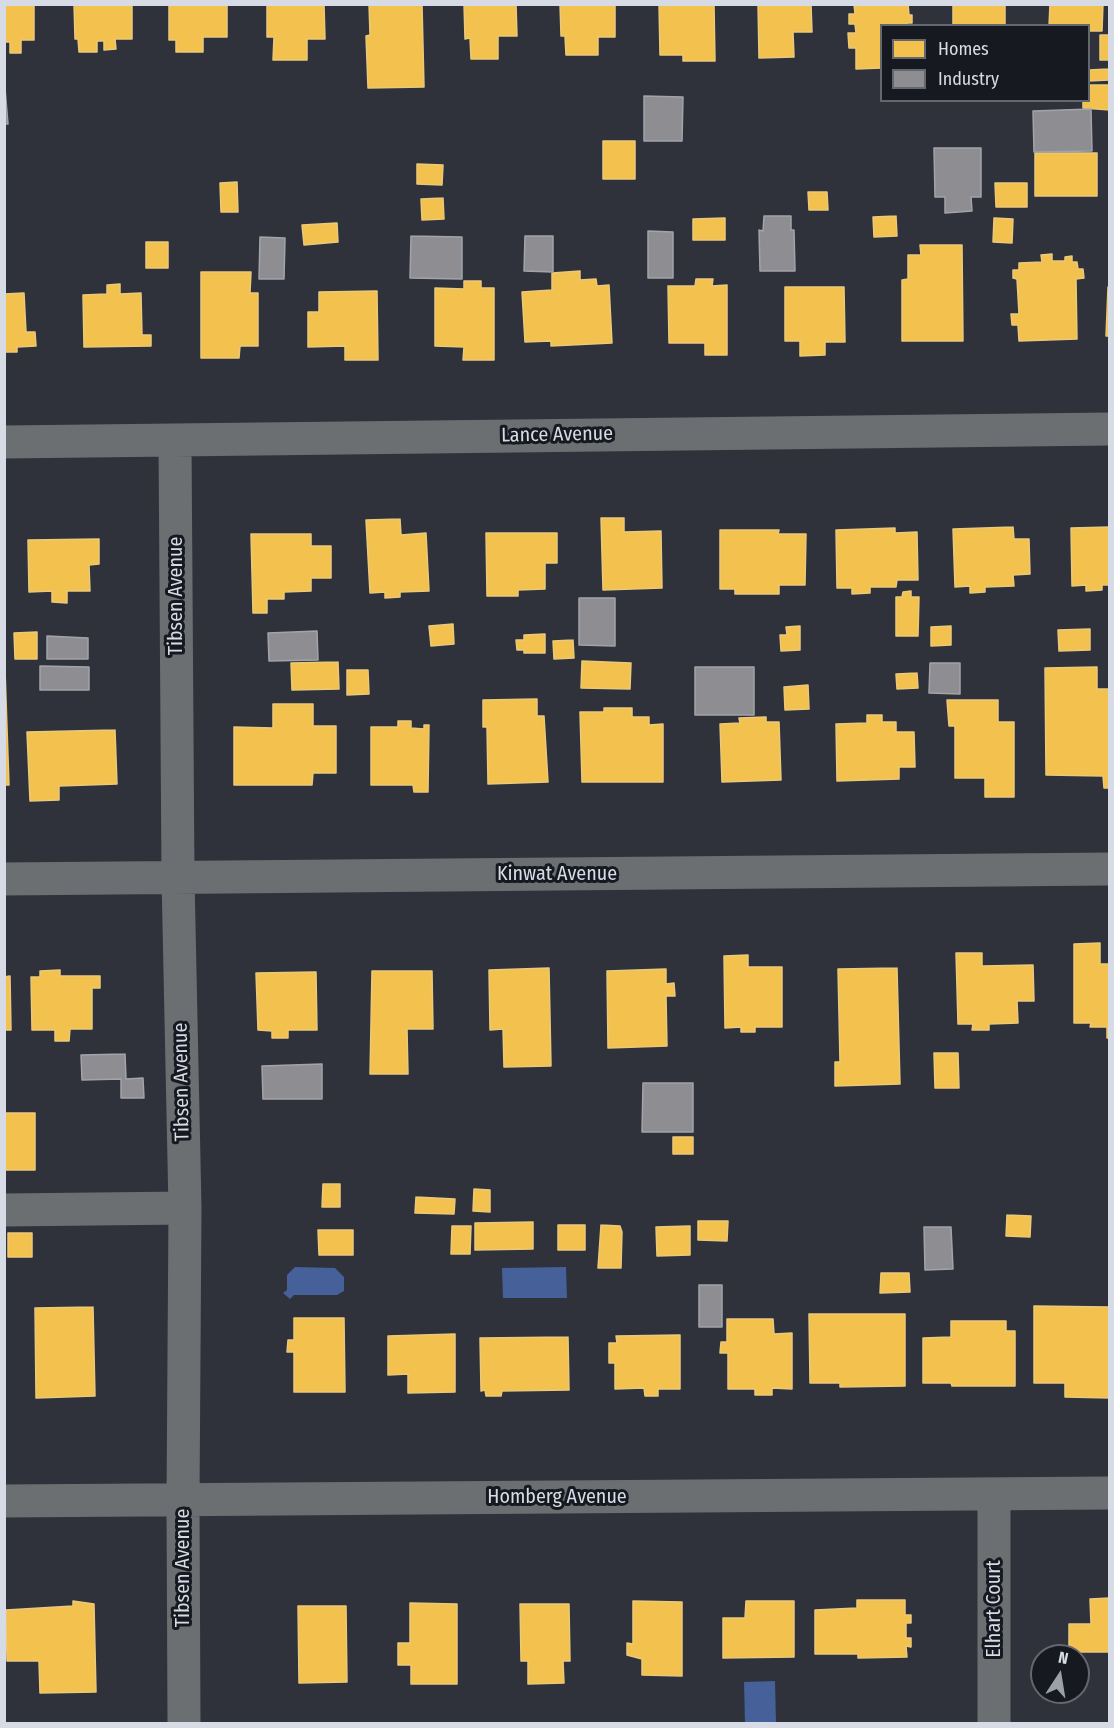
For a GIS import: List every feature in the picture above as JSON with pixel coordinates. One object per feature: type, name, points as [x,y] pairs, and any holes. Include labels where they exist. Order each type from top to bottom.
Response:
[{"type":"street","name":"Lance Avenue","points":[[4,442],[1110,429]]},
{"type":"street","name":"Tibsen Avenue","points":[[175,440],[178,877],[185,1208],[184,1724]]},
{"type":"street","name":"Kinwat Avenue","points":[[4,879],[1110,870]]},
{"type":"street","points":[[4,1210],[185,1208]]},
{"type":"street","name":"Homberg Avenue","points":[[4,1501],[1110,1493]]},
{"type":"street","name":"Elhart Court","points":[[994,1494],[994,1724]]},
{"type":"water","points":[[295,1267],[335,1268],[344,1277],[344,1291],[337,1295],[294,1295],[290,1299],[283,1293],[287,1290],[287,1275]]},
{"type":"water","points":[[566,1267],[567,1298],[503,1298],[502,1268]]},
{"type":"water","points":[[775,1681],[776,1723],[745,1723],[744,1682]]},
{"type":"building: Homes","points":[[4,4],[34,4],[34,40],[21,40],[21,53],[10,53],[10,42],[4,42]]},
{"type":"building: Homes","points":[[74,4],[132,4],[132,39],[115,39],[116,49],[104,50],[104,41],[97,41],[97,52],[79,52],[78,39],[75,39]]},
{"type":"building: Homes","points":[[169,4],[227,4],[227,37],[203,37],[203,52],[176,52],[176,40],[169,40]]},
{"type":"building: Homes","points":[[267,4],[324,4],[325,39],[307,39],[307,60],[273,60],[274,37],[267,37]]},
{"type":"building: Homes","points":[[369,4],[422,4],[424,87],[368,88],[366,36],[370,35]]},
{"type":"building: Homes","points":[[464,4],[516,4],[517,36],[498,36],[498,59],[471,59],[470,38],[465,39]]},
{"type":"building: Homes","points":[[560,4],[615,4],[615,37],[598,37],[598,55],[566,55],[565,36],[561,36]]},
{"type":"building: Homes","points":[[659,4],[714,4],[715,61],[683,61],[683,55],[660,55]]},
{"type":"building: Homes","points":[[758,4],[811,4],[812,32],[793,32],[794,57],[759,58]]},
{"type":"building: Homes","points":[[854,4],[908,4],[912,23],[880,24],[880,68],[856,69],[856,48],[849,48],[848,33],[856,33],[855,24],[849,24],[849,14],[855,14]]},
{"type":"building: Homes","points":[[953,4],[1005,4],[1005,24],[953,24]]},
{"type":"building: Homes","points":[[1050,4],[1103,4],[1102,31],[1090,31],[1090,24],[1049,24]]},
{"type":"building: Homes","points":[[1100,35],[1110,35],[1110,60],[1100,60]]},
{"type":"building: Homes","points":[[1108,69],[1109,80],[1090,81],[1090,70]]},
{"type":"building: Homes","points":[[1090,85],[1110,85],[1110,110],[1083,108],[1083,102],[1090,102]]},
{"type":"building: Homes","points":[[603,141],[635,141],[635,179],[603,179]]},
{"type":"building: Homes","points":[[1035,153],[1097,153],[1097,196],[1035,196]]},
{"type":"building: Homes","points":[[417,164],[443,165],[442,185],[417,184]]},
{"type":"building: Homes","points":[[237,182],[238,212],[221,212],[220,183]]},
{"type":"building: Homes","points":[[995,183],[1027,183],[1027,207],[996,207]]},
{"type":"building: Homes","points":[[808,192],[827,192],[828,210],[809,210]]},
{"type":"building: Homes","points":[[443,198],[444,219],[422,220],[421,199]]},
{"type":"building: Homes","points":[[896,216],[897,236],[874,237],[873,217]]},
{"type":"building: Homes","points":[[725,218],[725,240],[693,240],[693,219]]},
{"type":"building: Homes","points":[[994,218],[1013,219],[1012,243],[993,242]]},
{"type":"building: Homes","points":[[337,223],[338,242],[304,245],[302,225]]},
{"type":"building: Homes","points":[[146,242],[168,242],[168,268],[146,268]]},
{"type":"building: Homes","points":[[920,245],[962,245],[963,341],[902,341],[902,280],[908,279],[908,255],[921,255]]},
{"type":"building: Homes","points":[[1052,254],[1052,261],[1065,261],[1065,257],[1072,256],[1072,262],[1077,262],[1078,269],[1083,269],[1084,278],[1076,279],[1077,339],[1019,341],[1018,325],[1012,325],[1011,314],[1019,314],[1017,279],[1013,278],[1013,270],[1019,270],[1019,263],[1042,262],[1041,255]]},
{"type":"building: Homes","points":[[580,271],[580,280],[596,279],[597,286],[609,285],[612,343],[551,346],[551,341],[525,342],[522,292],[552,290],[552,273]]},
{"type":"building: Homes","points":[[201,272],[251,272],[250,293],[258,293],[258,346],[240,346],[239,358],[201,358]]},
{"type":"building: Homes","points":[[696,279],[713,279],[712,286],[727,285],[727,355],[705,355],[705,343],[669,343],[668,286],[695,286]]},
{"type":"building: Homes","points":[[464,281],[481,281],[481,288],[494,288],[494,360],[463,360],[464,347],[435,346],[435,288],[464,289]]},
{"type":"building: Homes","points":[[120,284],[120,294],[141,293],[142,335],[151,335],[151,346],[84,347],[83,295],[107,294],[107,285]]},
{"type":"building: Homes","points":[[785,287],[844,287],[845,342],[825,342],[825,355],[800,356],[800,341],[785,341]]},
{"type":"building: Homes","points":[[1108,287],[1110,287],[1110,336],[1106,336]]},
{"type":"building: Homes","points":[[377,291],[378,360],[345,360],[345,346],[308,347],[308,312],[319,312],[319,292]]},
{"type":"building: Homes","points":[[24,293],[26,332],[35,332],[36,346],[17,347],[17,352],[5,352],[4,294]]},
{"type":"building: Homes","points":[[601,518],[624,518],[624,532],[661,531],[662,588],[603,590]]},
{"type":"building: Homes","points":[[400,519],[401,535],[426,533],[429,591],[400,592],[400,597],[385,598],[385,592],[370,593],[366,520]]},
{"type":"building: Homes","points":[[1013,527],[1014,539],[1029,539],[1030,574],[1013,575],[1014,586],[985,587],[985,592],[970,593],[970,586],[955,587],[953,529]]},
{"type":"building: Homes","points":[[1110,527],[1110,585],[1102,585],[1102,590],[1086,591],[1086,585],[1072,586],[1071,528]]},
{"type":"building: Homes","points":[[895,528],[895,533],[917,532],[918,580],[897,580],[896,587],[870,587],[870,593],[852,594],[852,588],[837,588],[836,530]]},
{"type":"building: Homes","points":[[720,530],[779,530],[778,534],[806,534],[805,585],[779,585],[779,594],[735,594],[735,589],[720,589]]},
{"type":"building: Homes","points":[[486,533],[557,533],[557,563],[545,563],[545,589],[518,590],[518,596],[487,596]]},
{"type":"building: Homes","points":[[251,534],[311,534],[311,546],[331,546],[331,578],[311,578],[311,591],[284,592],[284,599],[267,599],[267,613],[253,613]]},
{"type":"building: Homes","points":[[99,539],[99,564],[89,565],[90,591],[67,591],[67,603],[52,602],[52,591],[29,592],[28,540]]},
{"type":"building: Homes","points":[[911,591],[911,597],[919,597],[918,636],[896,636],[896,597],[902,597],[903,592]]},
{"type":"building: Homes","points":[[453,624],[454,644],[431,646],[429,626]]},
{"type":"building: Homes","points":[[800,626],[800,650],[781,651],[780,635],[787,635],[786,627]]},
{"type":"building: Homes","points":[[951,626],[951,645],[931,646],[931,627]]},
{"type":"building: Homes","points":[[1090,629],[1090,650],[1059,651],[1058,630]]},
{"type":"building: Homes","points":[[37,632],[37,659],[15,659],[14,633]]},
{"type":"building: Homes","points":[[545,634],[545,653],[524,653],[524,650],[517,650],[516,640],[524,640],[524,635]]},
{"type":"building: Homes","points":[[573,640],[574,658],[554,659],[553,641]]},
{"type":"building: Homes","points":[[582,661],[631,663],[630,689],[581,688]]},
{"type":"building: Homes","points":[[338,662],[339,689],[292,690],[291,663]]},
{"type":"building: Homes","points":[[1097,667],[1097,689],[1110,689],[1110,788],[1104,788],[1103,776],[1046,775],[1045,668]]},
{"type":"building: Homes","points":[[5,669],[9,785],[4,785]]},
{"type":"building: Homes","points":[[347,670],[368,670],[369,694],[347,695]]},
{"type":"building: Homes","points":[[917,673],[918,688],[897,689],[896,674]]},
{"type":"building: Homes","points":[[808,685],[809,709],[785,710],[784,687]]},
{"type":"building: Homes","points":[[537,699],[537,716],[544,716],[548,782],[488,784],[487,727],[483,727],[483,700]]},
{"type":"building: Homes","points":[[947,700],[998,700],[998,722],[1014,722],[1014,797],[985,797],[985,778],[955,778],[955,726],[949,726]]},
{"type":"building: Homes","points":[[273,704],[313,704],[313,726],[336,726],[336,773],[313,773],[312,785],[234,785],[234,727],[273,728]]},
{"type":"building: Homes","points":[[604,708],[632,708],[632,717],[649,717],[649,725],[663,724],[663,782],[582,782],[580,712],[604,712]]},
{"type":"building: Homes","points":[[867,715],[882,715],[882,722],[896,722],[896,732],[914,732],[915,767],[899,767],[899,779],[837,781],[836,724],[867,723]]},
{"type":"building: Homes","points":[[766,717],[766,722],[779,722],[781,780],[722,782],[720,724],[740,723],[739,718]]},
{"type":"building: Homes","points":[[398,721],[411,721],[411,728],[424,729],[424,725],[429,725],[428,792],[414,792],[413,785],[371,785],[371,727],[398,727]]},
{"type":"building: Homes","points":[[115,730],[117,784],[59,786],[59,800],[30,801],[27,732]]},
{"type":"building: Homes","points":[[1100,943],[1100,964],[1110,964],[1110,1038],[1107,1038],[1107,1027],[1090,1027],[1091,1023],[1074,1023],[1074,944]]},
{"type":"building: Homes","points":[[956,953],[982,953],[982,966],[1033,965],[1034,1001],[1017,1001],[1018,1023],[989,1024],[989,1030],[972,1030],[973,1024],[958,1024]]},
{"type":"building: Homes","points":[[748,955],[748,967],[782,967],[782,1027],[755,1027],[755,1032],[741,1032],[741,1027],[725,1028],[724,956]]},
{"type":"building: Homes","points":[[549,968],[551,1066],[504,1067],[503,1029],[490,1030],[489,970]]},
{"type":"building: Homes","points":[[897,968],[900,1084],[835,1086],[835,1062],[840,1062],[838,969]]},
{"type":"building: Homes","points":[[666,969],[666,984],[674,983],[675,996],[666,996],[667,1046],[608,1048],[607,971]]},
{"type":"building: Homes","points":[[60,970],[60,976],[100,976],[100,988],[92,988],[92,1029],[70,1029],[69,1041],[55,1041],[55,1030],[32,1030],[31,977],[40,977],[40,971]]},
{"type":"building: Homes","points":[[372,971],[432,971],[433,1029],[407,1029],[408,1074],[370,1074]]},
{"type":"building: Homes","points":[[316,972],[317,1030],[288,1030],[288,1038],[272,1038],[272,1031],[258,1030],[256,973]]},
{"type":"building: Homes","points":[[10,976],[11,1030],[4,1030],[4,977]]},
{"type":"building: Homes","points":[[934,1053],[958,1053],[959,1088],[935,1088]]},
{"type":"building: Homes","points":[[4,1113],[35,1113],[35,1170],[4,1170]]},
{"type":"building: Homes","points":[[673,1137],[693,1137],[693,1154],[673,1154]]},
{"type":"building: Homes","points":[[323,1184],[340,1184],[340,1207],[322,1207]]},
{"type":"building: Homes","points":[[474,1189],[490,1190],[490,1212],[473,1211]]},
{"type":"building: Homes","points":[[416,1197],[455,1199],[454,1214],[415,1213]]},
{"type":"building: Homes","points":[[1007,1215],[1031,1216],[1030,1237],[1006,1236]]},
{"type":"building: Homes","points":[[698,1221],[728,1221],[727,1241],[698,1240]]},
{"type":"building: Homes","points":[[533,1222],[533,1249],[475,1250],[475,1223]]},
{"type":"building: Homes","points":[[558,1225],[585,1225],[585,1250],[558,1250]]},
{"type":"building: Homes","points":[[601,1225],[620,1226],[622,1232],[621,1268],[598,1268]]},
{"type":"building: Homes","points":[[452,1226],[471,1226],[470,1254],[451,1254]]},
{"type":"building: Homes","points":[[690,1226],[690,1255],[657,1256],[656,1227]]},
{"type":"building: Homes","points":[[318,1230],[353,1230],[353,1255],[319,1255]]},
{"type":"building: Homes","points":[[8,1233],[32,1233],[32,1257],[8,1257]]},
{"type":"building: Homes","points":[[881,1273],[909,1273],[910,1292],[880,1293]]},
{"type":"building: Homes","points":[[1034,1306],[1110,1307],[1110,1398],[1065,1397],[1065,1383],[1034,1383]]},
{"type":"building: Homes","points":[[93,1307],[95,1396],[36,1398],[35,1308]]},
{"type":"building: Homes","points":[[809,1314],[905,1314],[905,1386],[840,1387],[840,1383],[810,1383]]},
{"type":"building: Homes","points":[[294,1318],[344,1318],[345,1392],[294,1392],[294,1352],[287,1352],[288,1340],[294,1340]]},
{"type":"building: Homes","points":[[727,1319],[773,1319],[774,1334],[792,1333],[792,1389],[772,1388],[772,1395],[755,1395],[755,1389],[728,1389],[728,1353],[720,1353],[721,1342],[727,1342]]},
{"type":"building: Homes","points":[[951,1321],[1006,1321],[1006,1331],[1015,1331],[1015,1386],[952,1386],[951,1383],[923,1383],[923,1338],[951,1337]]},
{"type":"building: Homes","points":[[455,1334],[455,1392],[408,1393],[408,1374],[388,1375],[388,1336]]},
{"type":"building: Homes","points":[[680,1335],[680,1389],[658,1389],[658,1396],[645,1396],[644,1388],[615,1389],[615,1363],[609,1363],[609,1343],[617,1343],[616,1336]]},
{"type":"building: Homes","points":[[568,1337],[569,1390],[502,1391],[501,1396],[486,1396],[485,1390],[481,1391],[480,1338]]},
{"type":"building: Homes","points":[[1110,1598],[1110,1652],[1090,1652],[1090,1644],[1069,1644],[1069,1624],[1091,1624],[1090,1599]]},
{"type":"building: Homes","points":[[857,1600],[905,1600],[905,1615],[911,1615],[911,1623],[906,1623],[906,1638],[911,1638],[911,1647],[906,1646],[907,1657],[858,1658],[858,1654],[815,1654],[815,1610],[857,1608]]},
{"type":"building: Homes","points":[[73,1601],[94,1604],[96,1692],[40,1693],[39,1661],[7,1661],[6,1610],[73,1606]]},
{"type":"building: Homes","points":[[633,1601],[682,1602],[682,1676],[642,1675],[642,1659],[627,1655],[627,1643],[633,1644]]},
{"type":"building: Homes","points":[[746,1601],[794,1601],[794,1657],[723,1658],[723,1618],[745,1618]]},
{"type":"building: Homes","points":[[410,1603],[457,1604],[457,1684],[411,1684],[411,1665],[398,1665],[398,1643],[410,1643]]},
{"type":"building: Homes","points":[[520,1604],[569,1604],[570,1661],[563,1661],[564,1683],[528,1684],[528,1661],[521,1661]]},
{"type":"building: Homes","points":[[298,1606],[346,1606],[347,1682],[299,1683]]},
{"type":"building: Industry","points":[[4,76],[8,124],[4,124]]},
{"type":"building: Industry","points":[[644,96],[683,97],[682,141],[644,141]]},
{"type":"building: Industry","points":[[1091,109],[1092,151],[1034,152],[1033,111]]},
{"type":"building: Industry","points":[[934,148],[981,148],[981,197],[971,197],[972,211],[945,213],[945,197],[935,197]]},
{"type":"building: Industry","points":[[764,216],[791,216],[791,230],[794,230],[795,271],[760,271],[759,230],[763,231]]},
{"type":"building: Industry","points":[[648,231],[673,232],[673,278],[648,278]]},
{"type":"building: Industry","points":[[411,236],[462,237],[462,279],[410,278]]},
{"type":"building: Industry","points":[[525,236],[553,236],[553,272],[524,271]]},
{"type":"building: Industry","points":[[260,237],[285,238],[284,279],[259,279]]},
{"type":"building: Industry","points":[[579,598],[615,598],[615,646],[579,645]]},
{"type":"building: Industry","points":[[317,631],[318,660],[269,661],[268,633]]},
{"type":"building: Industry","points":[[47,636],[88,638],[88,659],[47,659]]},
{"type":"building: Industry","points":[[930,663],[960,663],[960,694],[929,693]]},
{"type":"building: Industry","points":[[40,666],[89,667],[89,690],[40,690]]},
{"type":"building: Industry","points":[[695,667],[754,667],[754,715],[695,715]]},
{"type":"building: Industry","points":[[125,1054],[126,1079],[143,1078],[144,1098],[121,1098],[121,1079],[82,1080],[81,1055]]},
{"type":"building: Industry","points":[[322,1064],[322,1099],[263,1099],[262,1066]]},
{"type":"building: Industry","points":[[643,1083],[693,1083],[693,1132],[642,1132]]},
{"type":"building: Industry","points":[[924,1227],[951,1227],[953,1269],[925,1270]]},
{"type":"building: Industry","points":[[699,1285],[722,1285],[722,1327],[699,1327]]}]
